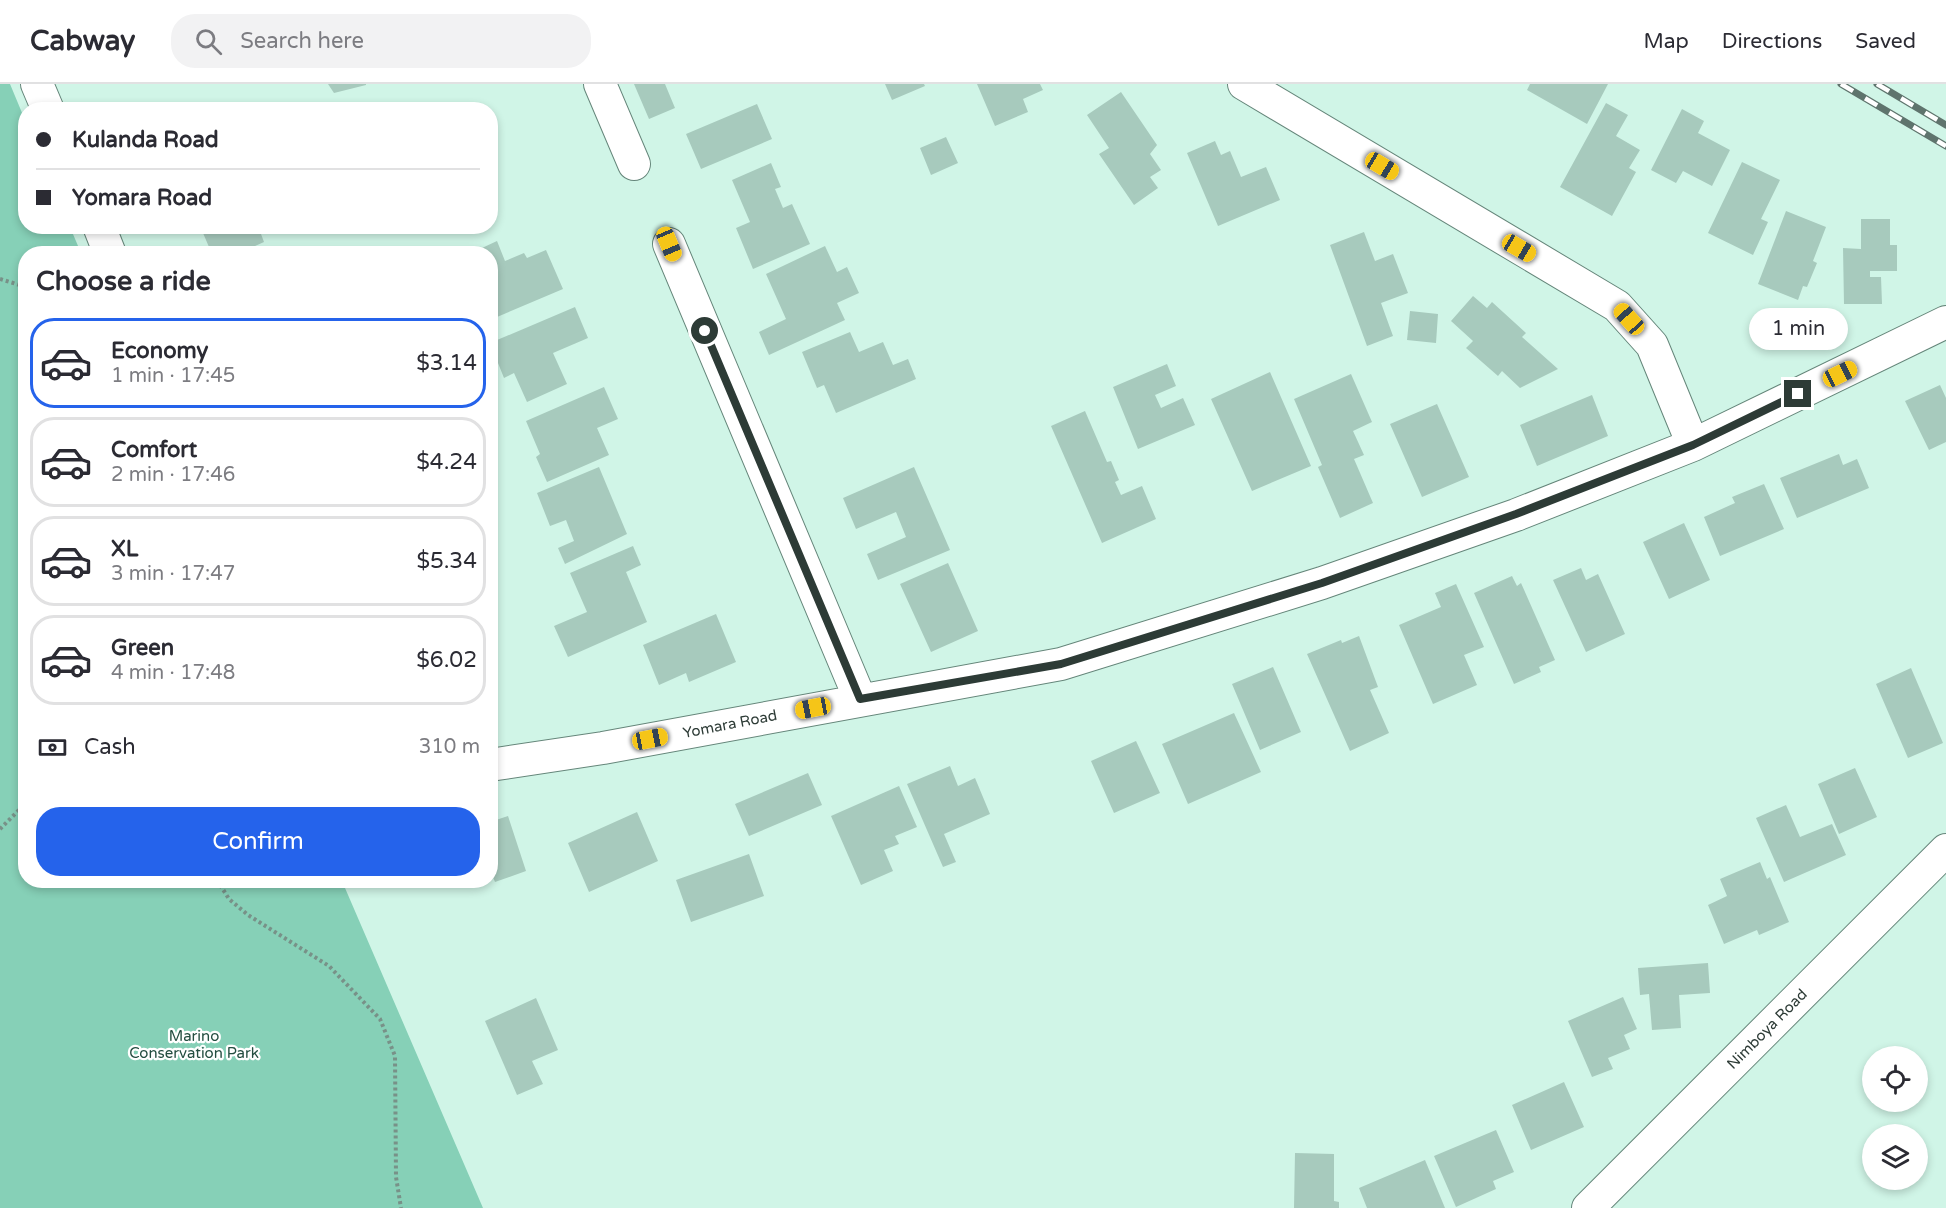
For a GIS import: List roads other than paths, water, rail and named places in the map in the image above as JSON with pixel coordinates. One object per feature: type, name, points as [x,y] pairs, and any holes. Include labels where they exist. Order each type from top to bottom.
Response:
[{"type":"street","points":[[37,84],[45,102]]},
{"type":"street","points":[[600,84],[634,164]]},
{"type":"street","points":[[1244,84],[1617,306],[1652,345],[1693,445]]},
{"type":"street","points":[[669,244],[860,699]]},
{"type":"street","name":"Yomara Road","points":[[498,764],[603,748],[1072,661],[1322,583],[1516,514],[1693,445],[1946,322]]},
{"type":"street","name":"Nimboya Road","points":[[1588,1208],[1946,850]]},
{"type":"railway","points":[[1841,84],[1946,146]]},
{"type":"railway","points":[[1877,84],[1946,125]]},
{"type":"park label","name":"Marino Conservation Park","points":[[194,1044]]}]
